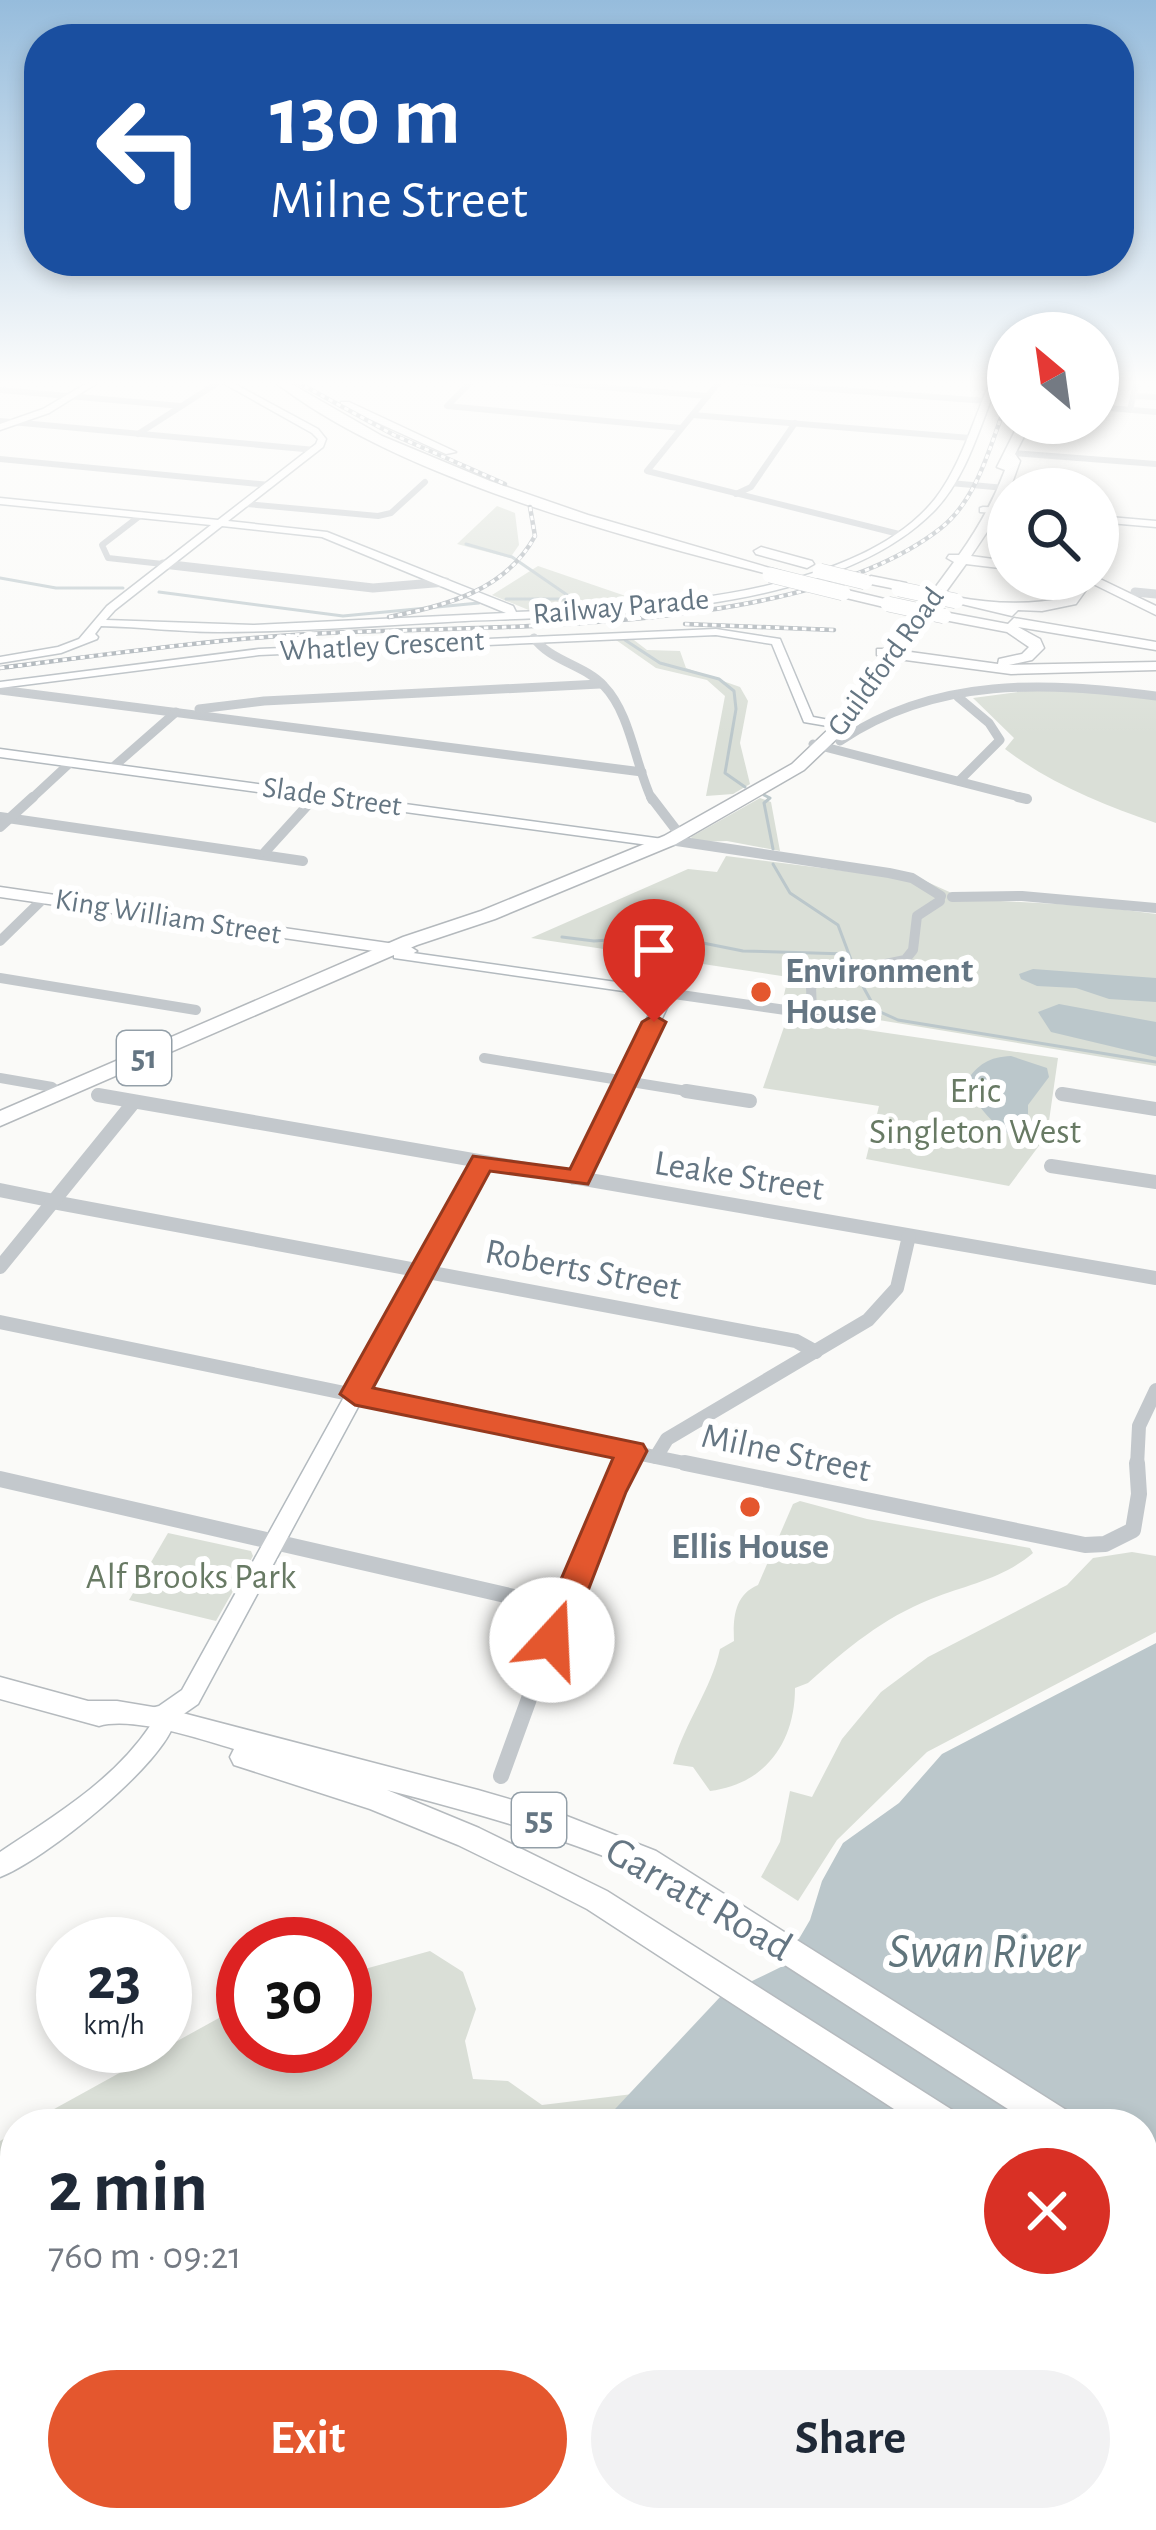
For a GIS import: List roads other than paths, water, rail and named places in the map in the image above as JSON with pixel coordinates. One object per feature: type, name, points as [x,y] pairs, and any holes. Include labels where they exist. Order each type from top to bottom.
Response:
[{"type":"highway","points":[[538,500],[774,574],[846,591],[895,594],[1156,635]]},
{"type":"highway","points":[[578,500],[868,581],[895,594],[992,618],[1156,648]]},
{"type":"highway","name":"Guildford Road","points":[[829,736],[887,650],[987,521]]},
{"type":"highway","name":"Guildford Road","points":[[0,1119],[671,840],[766,784],[829,736],[876,675],[887,650],[907,635],[957,559],[987,524]]},
{"type":"highway","points":[[978,538],[980,555],[987,557]]},
{"type":"highway","points":[[957,559],[987,562]]},
{"type":"highway","points":[[1119,593],[1156,611]]},
{"type":"highway","points":[[951,606],[1053,606],[1066,600]]},
{"type":"highway","points":[[887,650],[1004,662],[1027,657],[1037,648],[1018,632],[951,606]]},
{"type":"highway","points":[[907,635],[913,650],[930,655]]},
{"type":"highway","points":[[887,650],[948,662],[1041,671],[1156,666]]},
{"type":"highway","points":[[876,675],[902,663],[948,662]]},
{"type":"highway","name":"Guildford Road","points":[[289,998],[344,970],[396,952]]},
{"type":"main road","name":"King William Street","points":[[0,892],[396,952]]},
{"type":"main road","points":[[344,946],[358,957],[344,970]]},
{"type":"main road","name":"Garratt Road","points":[[0,1688],[91,1711],[118,1724],[197,1730],[522,1815],[606,1842],[646,1860],[1036,2109]]},
{"type":"main road","name":"Garratt Road","points":[[156,1725],[338,1783],[544,1871],[922,2109]]},
{"type":"street","points":[[0,660],[61,650],[94,636],[116,605],[252,500]]},
{"type":"street","points":[[247,504],[385,515],[403,500]]},
{"type":"street","points":[[760,500],[899,535]]},
{"type":"street","name":"Railway Parade","points":[[101,621],[221,629],[651,609],[728,597],[833,566],[899,535],[937,500]]},
{"type":"street","points":[[0,501],[332,536],[509,608],[513,616]]},
{"type":"street","points":[[141,515],[103,545],[102,553],[116,560],[373,588],[446,581]]},
{"type":"street","points":[[1119,521],[1156,524]]},
{"type":"street","points":[[1136,592],[1156,594]]},
{"type":"street","name":"Whatley Crescent","points":[[0,687],[259,652],[679,631],[776,641],[808,720],[829,736]]},
{"type":"street","points":[[533,638],[609,691],[670,827],[671,840]]},
{"type":"street","points":[[112,768],[174,712],[264,701],[601,683]]},
{"type":"street","points":[[829,736],[876,716],[1023,684],[1156,696]]},
{"type":"street","points":[[0,687],[642,772]]},
{"type":"street","points":[[958,697],[989,723],[1000,740],[959,781]]},
{"type":"street","points":[[829,736],[1027,799]]},
{"type":"street","name":"Slade Street","points":[[0,753],[889,872],[912,878],[944,898]]},
{"type":"street","points":[[0,827],[71,762]]},
{"type":"street","points":[[266,852],[317,795]]},
{"type":"street","points":[[5,818],[266,852],[303,861]]},
{"type":"street","points":[[812,1011],[811,987],[819,978],[886,968],[910,956],[917,916],[944,898],[1022,896],[1156,908]]},
{"type":"street","points":[[0,941],[44,898]]},
{"type":"street","name":"King William Street","points":[[396,952],[855,1020]]},
{"type":"street","points":[[0,978],[196,1010]]},
{"type":"street","points":[[578,1179],[667,993]]},
{"type":"street","points":[[484,1058],[750,1101]]},
{"type":"street","points":[[0,1078],[52,1087],[59,1093]]},
{"type":"street","points":[[1062,1094],[1156,1108]]},
{"type":"street","name":"Leake Street","points":[[98,1095],[1156,1278]]},
{"type":"street","points":[[0,1267],[134,1102]]},
{"type":"street","points":[[0,1866],[130,1769],[164,1715],[190,1697],[482,1162]]},
{"type":"street","points":[[1051,1166],[1156,1183]]},
{"type":"street","name":"Roberts Street","points":[[0,1190],[796,1341],[816,1352]]},
{"type":"street","points":[[656,1456],[668,1439],[816,1352],[890,1300],[909,1236]]},
{"type":"street","name":"Milne Street","points":[[0,1322],[1094,1545],[1132,1530],[1140,1511],[1136,1431],[1156,1390]]},
{"type":"street","points":[[501,1776],[562,1608],[632,1451]]},
{"type":"street","points":[[0,1479],[562,1608]]},
{"type":"street","points":[[190,1697],[190,1721],[197,1730]]},
{"type":"water","points":[[1033,969],[1156,978],[1156,1002],[1109,999],[1021,979],[1019,974]]},
{"type":"water","points":[[1059,1004],[1156,1022],[1156,1057],[1051,1032],[1038,1012]]},
{"type":"water","points":[[1011,1056],[1047,1068],[1049,1077],[1028,1105],[1028,1132],[1020,1138],[988,1116],[966,1082],[985,1063]]},
{"type":"water","name":"Swan River","points":[[1156,1643],[1156,2109],[615,2109],[721,1996],[783,1966],[810,1920],[822,1881],[843,1843],[899,1803],[942,1754]]},
{"type":"waterway","points":[[466,544],[512,557],[573,599]]},
{"type":"waterway","points":[[0,578],[56,588],[123,588]]},
{"type":"waterway","points":[[159,592],[343,616],[479,603]]},
{"type":"waterway","points":[[506,599],[570,599]]},
{"type":"waterway","points":[[625,640],[660,663],[719,679],[734,691],[736,709],[725,773],[745,787]]},
{"type":"waterway","points":[[764,795],[770,798],[764,803],[773,849]]},
{"type":"waterway","points":[[773,864],[790,893],[838,925],[853,965]]},
{"type":"waterway","points":[[562,937],[594,941],[668,936],[743,951],[847,954]]},
{"type":"waterway","points":[[860,981],[876,1010],[898,1020],[1156,1062]]},
{"type":"railway","points":[[0,668],[270,637],[549,625],[726,607],[808,590],[881,564],[941,528],[965,500]]},
{"type":"railway","points":[[389,617],[453,601],[508,570],[535,536],[530,507]]},
{"type":"railway","points":[[685,624],[834,630]]},
{"type":"place","name":"Environment House","points":[[761,992]]},
{"type":"place","name":"Ellis House","points":[[750,1507]]},
{"type":"park label","name":"Eric Singleton West","points":[[975,1112]]},
{"type":"park label","name":"Alf Brooks Park","points":[[191,1577]]}]
